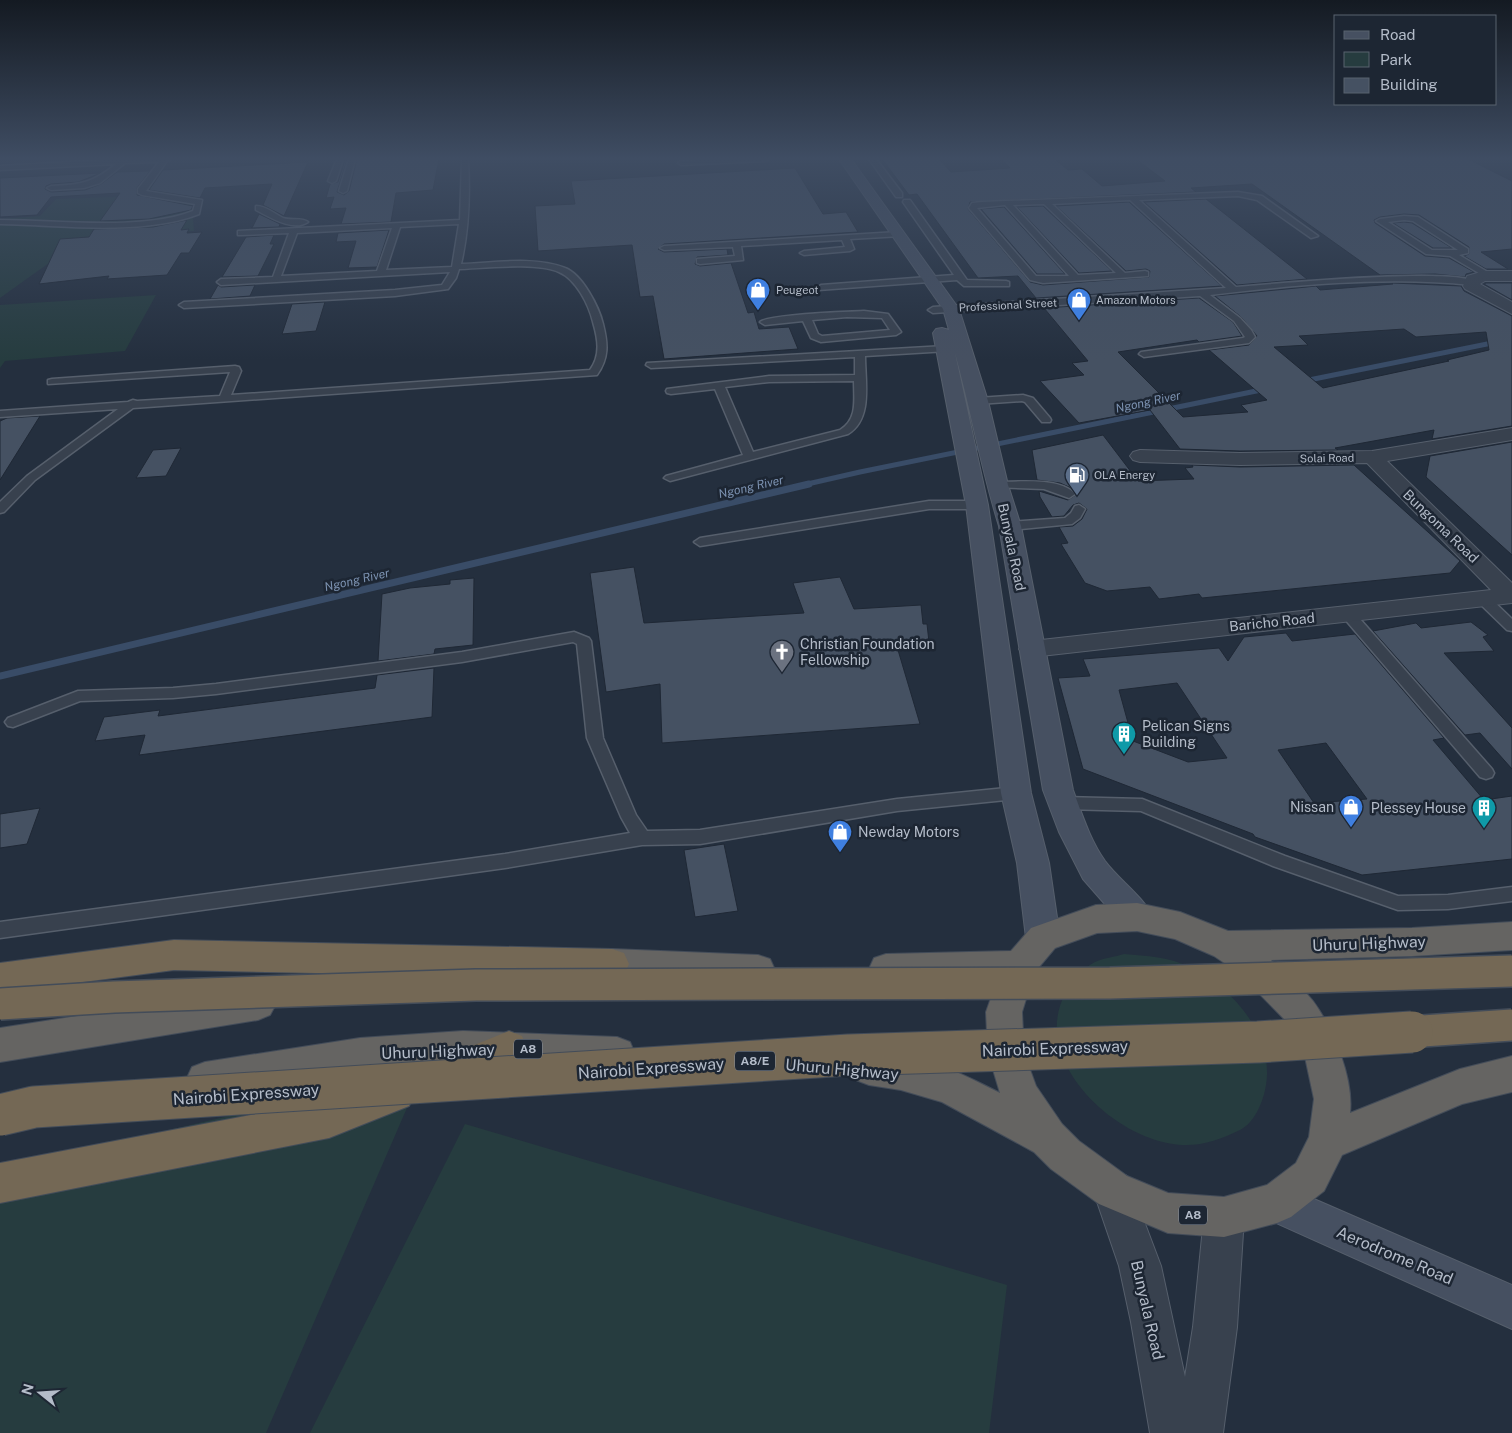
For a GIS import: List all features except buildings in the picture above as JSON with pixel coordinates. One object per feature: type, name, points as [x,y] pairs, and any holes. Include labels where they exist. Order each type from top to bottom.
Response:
[{"type":"highway","name":"A8","points":[[1019,966],[1004,1012],[1006,1053],[1020,1096],[1048,1138],[1065,1155],[1113,1190],[1168,1213],[1224,1217],[1277,1204],[1310,1177],[1328,1141],[1333,1099],[1323,1054],[1300,1012],[1250,961],[1226,946],[1180,926],[1137,917],[1096,919],[1043,938]]},
{"type":"highway","name":"Uhuru Highway","points":[[1226,946],[1352,944],[1512,936]]},
{"type":"highway","points":[[0,978],[174,955],[612,964],[756,970],[1019,966],[1043,938]]},
{"type":"highway","points":[[0,1045],[310,996],[612,964]]},
{"type":"highway","points":[[0,1004],[114,997],[476,985],[1110,983],[1512,972]]},
{"type":"highway","name":"Nairobi Expressway","points":[[0,1115],[34,1108],[850,1055],[1258,1042],[1512,1025]]},
{"type":"highway","points":[[0,1183],[329,1119],[509,1048]]},
{"type":"highway","name":"Uhuru Highway","points":[[0,1125],[201,1080],[324,1059],[413,1050],[509,1048],[856,1067],[901,1072],[950,1087],[1048,1138]]},
{"type":"highway","points":[[1328,1141],[1460,1087],[1512,1074]]},
{"type":"main road","name":"Bunyala Road","points":[[885,226],[892,234]]},
{"type":"main road","name":"Bunyala Road","points":[[887,226],[942,309],[978,401],[997,485],[1010,526],[1058,790],[1074,832],[1094,870],[1137,917]]},
{"type":"main road","name":"Bunyala Road","points":[[942,309],[945,349],[977,505],[1016,793],[1033,863],[1043,938]]},
{"type":"main road","name":"Aerodrome Road","points":[[1277,1204],[1512,1307]]},
{"type":"street","points":[[1512,276],[1483,279],[1471,286],[1512,309]]},
{"type":"street","name":"Solai Road","points":[[1140,456],[1240,459],[1372,458],[1512,434]]},
{"type":"street","name":"Bungoma Road","points":[[1372,458],[1511,595]]},
{"type":"street","name":"Baricho Road","points":[[1032,650],[1511,595]]},
{"type":"street","name":"Bunyala Road","points":[[1113,1190],[1140,1266],[1153,1322],[1173,1433]]},
{"type":"street","points":[[1200,1433],[1215,1327],[1224,1217]]},
{"type":"lane","points":[[241,233],[397,226],[381,273]]},
{"type":"lane","points":[[184,305],[424,291],[445,287],[448,285],[461,254],[463,226]]},
{"type":"lane","points":[[923,226],[958,278],[964,283],[1006,284]]},
{"type":"lane","points":[[988,226],[1033,278],[1043,280],[1145,274]]},
{"type":"lane","points":[[1028,226],[1076,278]]},
{"type":"lane","points":[[1071,226],[1123,275]]},
{"type":"lane","points":[[1163,226],[1233,289]]},
{"type":"lane","points":[[1300,226],[1314,236]]},
{"type":"lane","points":[[1388,226],[1429,252],[1452,254],[1465,251],[1426,226]]},
{"type":"lane","points":[[276,279],[294,231]]},
{"type":"lane","points":[[664,248],[892,234]]},
{"type":"lane","points":[[804,253],[850,249],[845,238]]},
{"type":"lane","points":[[700,261],[740,258],[736,244]]},
{"type":"lane","points":[[1452,254],[1483,279]]},
{"type":"lane","points":[[0,414],[133,403],[593,373],[600,364],[604,351],[598,319],[580,286],[564,270],[541,266],[455,268],[221,282]]},
{"type":"lane","points":[[821,288],[923,279],[958,278]]},
{"type":"lane","name":"Professional Street","points":[[942,309],[1202,294],[1233,289],[1387,278],[1483,279]]},
{"type":"lane","points":[[1144,354],[1246,341],[1250,336],[1249,332],[1202,294]]},
{"type":"lane","points":[[765,322],[807,318],[876,313],[886,317],[896,332],[821,339],[814,336],[807,318]]},
{"type":"lane","points":[[873,335],[881,352]]},
{"type":"lane","points":[[651,365],[945,349]]},
{"type":"lane","points":[[670,478],[749,455],[844,432],[852,427],[859,414],[860,354]]},
{"type":"lane","points":[[52,382],[235,368],[236,371],[224,398]]},
{"type":"lane","points":[[671,391],[718,384],[786,378],[859,378]]},
{"type":"lane","points":[[718,384],[749,455]]},
{"type":"lane","points":[[978,401],[1023,398],[1029,400],[1046,420]]},
{"type":"lane","points":[[0,509],[31,478],[133,403]]},
{"type":"lane","points":[[997,485],[1048,486],[1061,488],[1069,494]]},
{"type":"lane","points":[[700,542],[929,505],[977,505]]},
{"type":"lane","points":[[1010,526],[1068,521],[1076,515],[1079,509]]},
{"type":"lane","points":[[1482,598],[1512,627]]},
{"type":"lane","points":[[1348,614],[1486,773]]},
{"type":"lane","points":[[13,722],[78,696],[174,693],[216,689],[462,657],[574,637],[580,638],[584,641],[595,738],[629,817],[642,838]]},
{"type":"lane","points":[[0,930],[505,860],[642,838],[700,837],[896,805],[1016,793]]},
{"type":"lane","points":[[1063,803],[1142,805],[1279,861],[1398,903],[1448,902],[1512,894]]},
{"type":"green space","points":[[0,226],[194,226],[194,231],[84,238],[0,298]]},
{"type":"green space","points":[[156,295],[125,351],[5,361],[0,368],[0,305]]},
{"type":"green space","points":[[1124,954],[1166,959],[1190,967],[1222,988],[1248,1017],[1258,1034],[1265,1052],[1267,1071],[1262,1101],[1257,1113],[1245,1127],[1205,1143],[1182,1145],[1157,1140],[1131,1129],[1106,1113],[1085,1093],[1069,1070],[1059,1044],[1057,1018],[1066,992],[1078,975],[1095,962]]},
{"type":"green space","points":[[423,1071],[266,1433],[0,1433],[0,1169]]},
{"type":"green space","points":[[465,1124],[1007,1285],[989,1433],[310,1433]]},
{"type":"waterway","name":"Ngong River","points":[[1304,381],[1512,339]]},
{"type":"waterway","name":"Ngong River","points":[[803,485],[1266,389]]},
{"type":"waterway","name":"Ngong River","points":[[0,676],[809,484]]},
{"type":"place","name":"Peugeot","points":[[758,311]]},
{"type":"place","name":"Amazon Motors","points":[[1079,321]]},
{"type":"place","name":"OLA Energy","points":[[1077,496]]},
{"type":"place","name":"Christian Foundation Fellowship","points":[[782,673]]},
{"type":"place","name":"Pelican Signs Building","points":[[1124,755]]},
{"type":"place","name":"Nissan","points":[[1351,828]]},
{"type":"place","name":"Plessey House","points":[[1484,829]]},
{"type":"place","name":"Newday Motors","points":[[840,853]]}]
